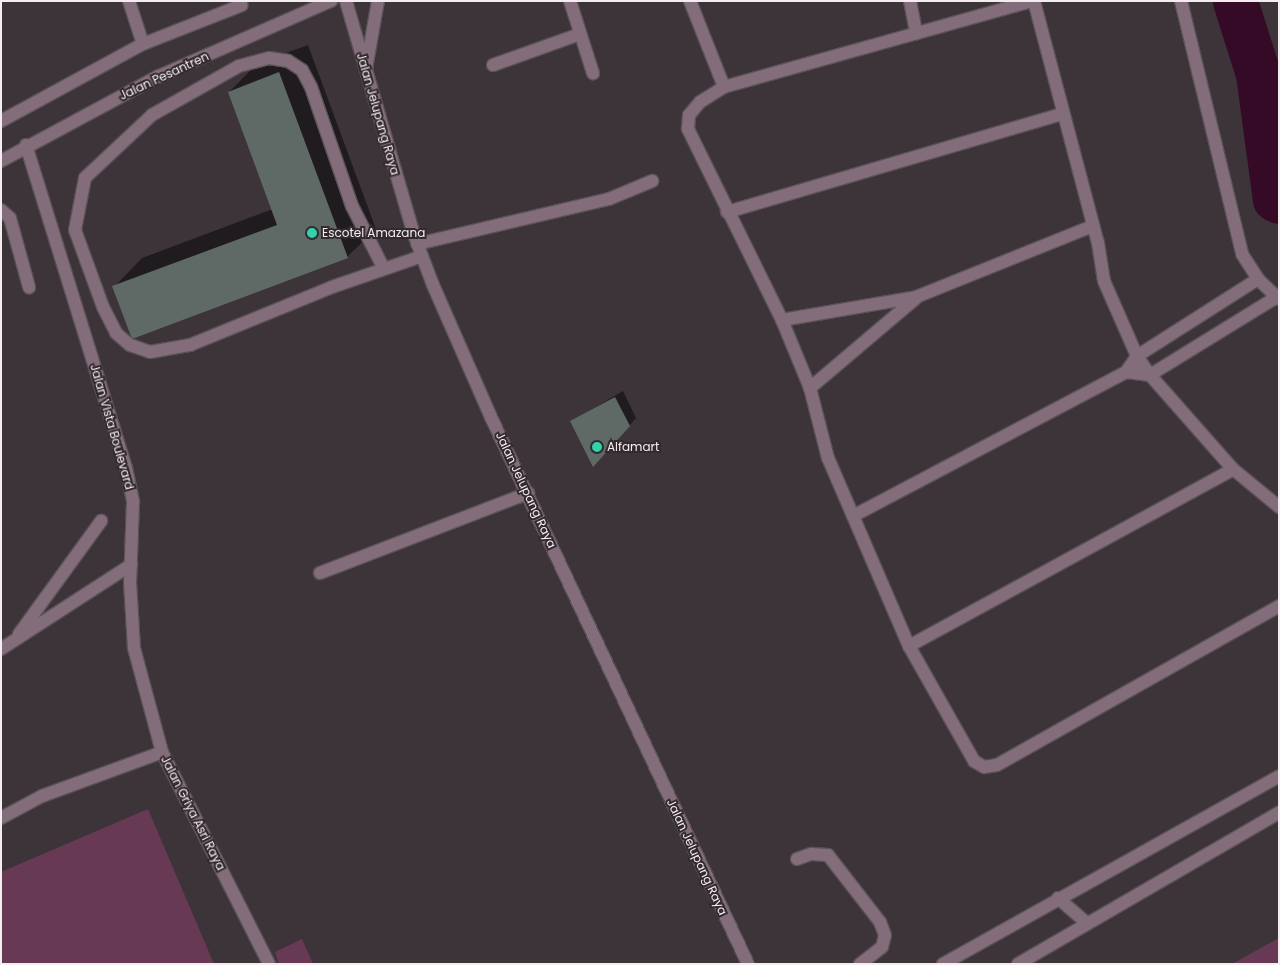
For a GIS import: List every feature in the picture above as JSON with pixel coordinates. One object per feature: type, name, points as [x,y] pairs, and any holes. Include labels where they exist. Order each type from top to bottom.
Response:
[{"type":"street","points":[[129,1],[143,44]]},
{"type":"street","name":"Jalan Pesantren","points":[[1,161],[26,145],[159,76],[331,1]]},
{"type":"street","name":"Jalan Jelupang Raya","points":[[346,1],[366,74],[422,256],[490,415],[748,964]]},
{"type":"street","points":[[366,74],[378,1]]},
{"type":"street","points":[[570,1],[593,73]]},
{"type":"street","points":[[690,1],[724,87]]},
{"type":"street","points":[[910,1],[916,34]]},
{"type":"street","points":[[1279,507],[1233,469],[1150,375],[1137,356],[1104,281],[1093,226],[1033,1],[724,87],[700,102],[690,115],[688,129],[727,212],[782,320],[810,388],[828,458],[909,646],[974,761],[984,767],[997,764],[1279,606]]},
{"type":"street","points":[[1126,372],[1150,375],[1278,298],[1258,279],[1242,254],[1181,1]]},
{"type":"street","points":[[1,121],[143,44],[242,5]]},
{"type":"street","points":[[493,65],[580,34]]},
{"type":"street","points":[[384,269],[352,206],[312,88],[302,70],[288,61],[269,58],[239,66],[152,115],[85,178],[76,230],[103,308],[116,333],[130,345],[150,352],[190,345],[422,256]]},
{"type":"street","points":[[727,212],[1062,114]]},
{"type":"street","name":"Jalan Vista Boulevard","points":[[26,145],[126,468],[133,502],[131,565]]},
{"type":"street","points":[[417,244],[609,198],[652,181]]},
{"type":"street","points":[[1,210],[10,218],[29,287]]},
{"type":"street","points":[[782,320],[916,297],[1093,226]]},
{"type":"street","points":[[853,516],[1126,372],[1137,356],[1258,279]]},
{"type":"street","points":[[810,388],[916,297]]},
{"type":"street","points":[[909,646],[1233,469]]},
{"type":"street","points":[[320,573],[528,493]]},
{"type":"street","points":[[14,640],[101,521]]},
{"type":"street","points":[[1,649],[131,565]]},
{"type":"street","name":"Jalan Griya Asri Raya","points":[[131,565],[130,604],[134,648],[162,752],[269,964]]},
{"type":"street","points":[[1,818],[42,796],[162,752]]},
{"type":"street","points":[[944,964],[1058,898],[1279,776]]},
{"type":"street","points":[[1018,964],[1279,812]]},
{"type":"street","points":[[797,859],[812,854],[828,855],[880,922],[885,935],[882,947],[860,964]]},
{"type":"street","points":[[1058,898],[1087,923]]},
{"type":"shaded area","points":[[148,809],[214,964],[1,964],[1,872]]},
{"type":"shaded area","points":[[1279,938],[1279,964],[1232,964]]},
{"type":"shaded area","points":[[302,939],[313,964],[279,964],[275,952]]},
{"type":"building","points":[[279,72],[348,258],[132,339],[112,286],[277,225],[228,92]]},
{"type":"building","name":"Alfamart","points":[[615,397],[630,426],[593,467],[570,421]]},
{"type":"waterway","points":[[1235,1],[1258,74],[1275,199],[1279,201]]},
{"type":"place","name":"Escotel Amazana","points":[[312,233]]},
{"type":"place","name":"Alfamart","points":[[597,447]]}]
